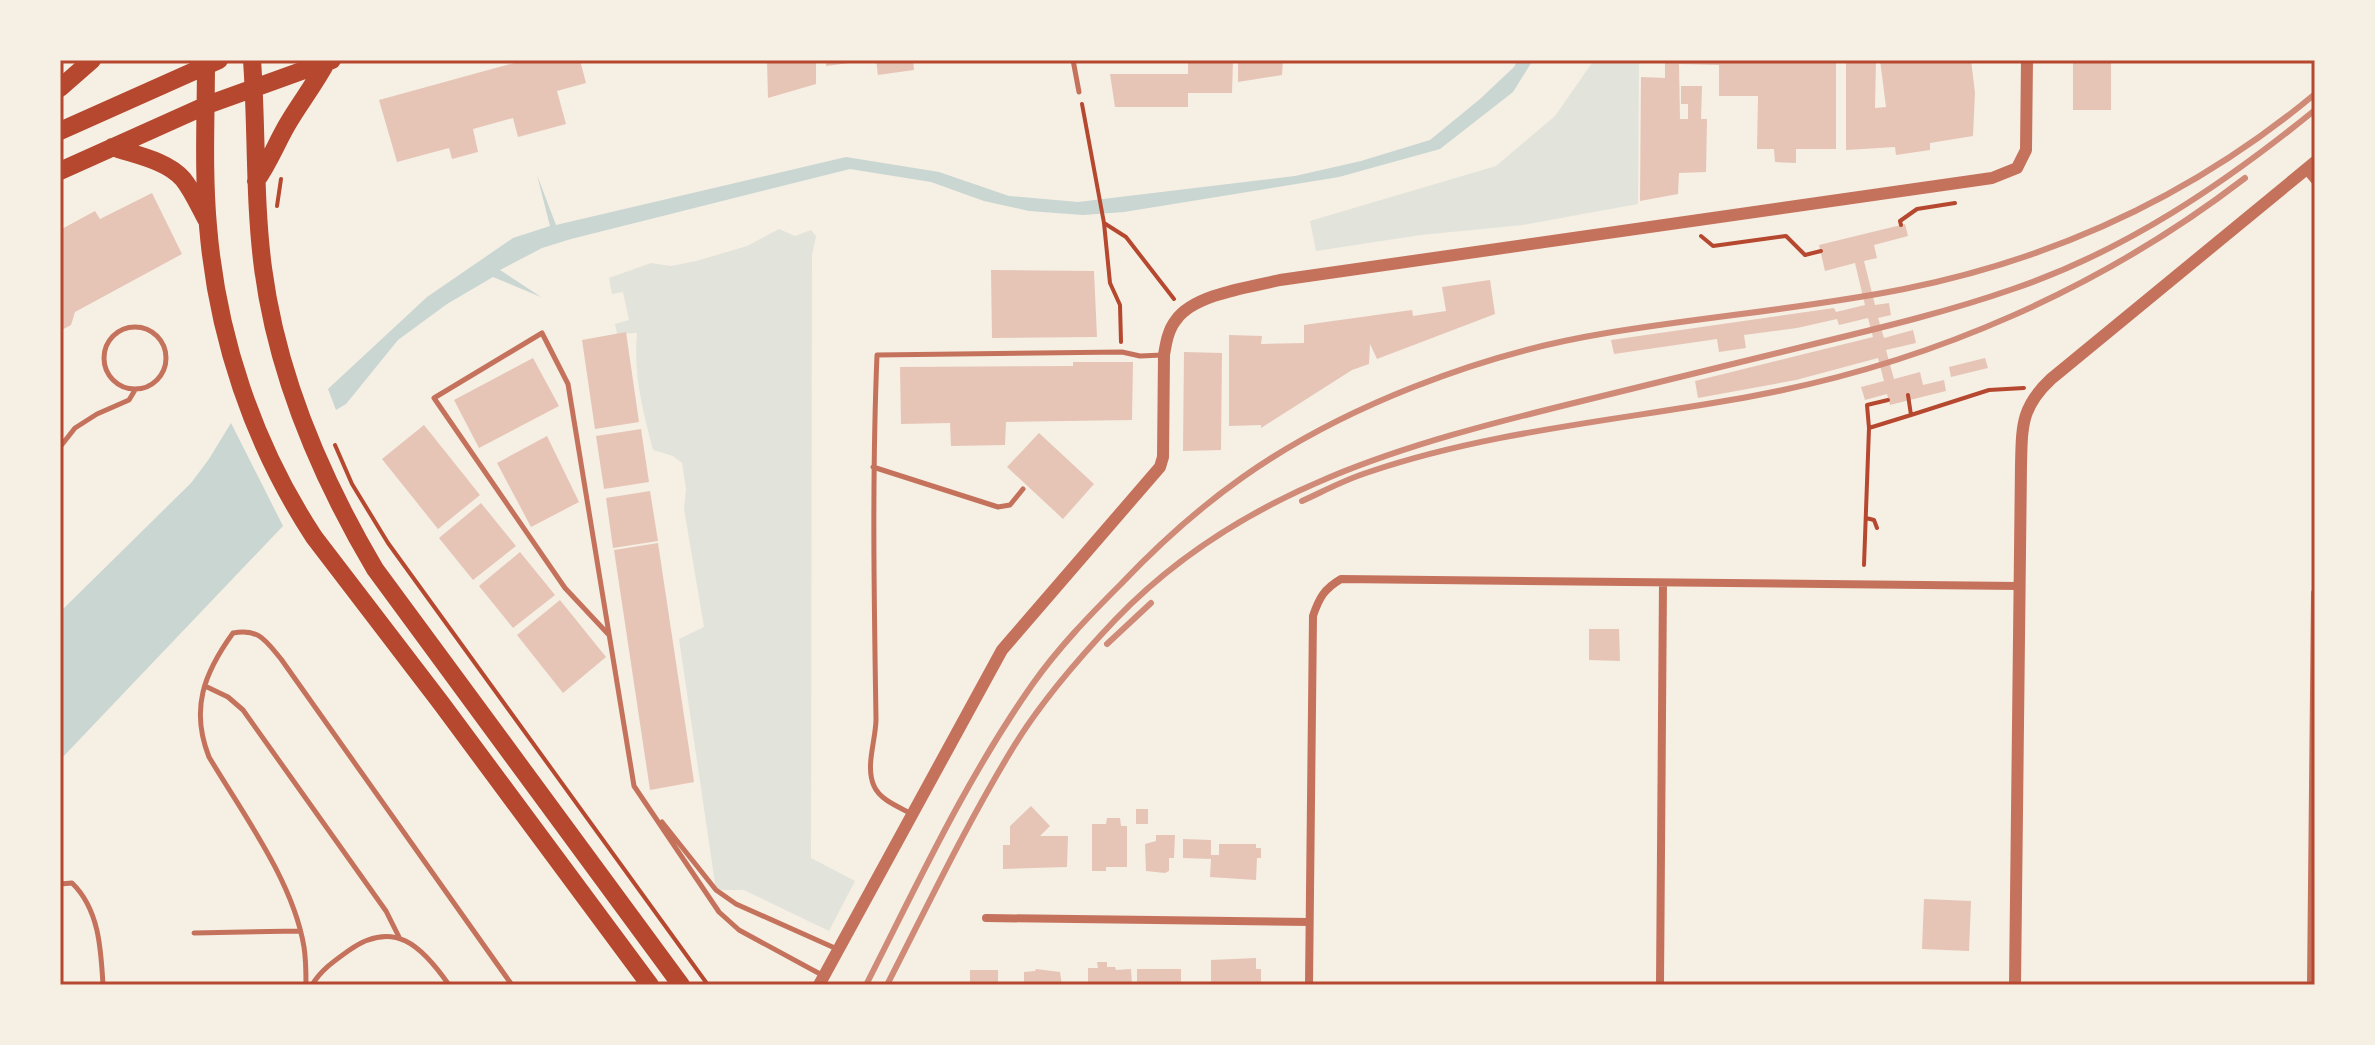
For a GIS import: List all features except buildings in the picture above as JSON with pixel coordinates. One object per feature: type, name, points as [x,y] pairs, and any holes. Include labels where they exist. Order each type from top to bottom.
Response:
[{"type":"highway","points":[[60,88],[92,60]]},
{"type":"highway","points":[[252,60],[263,269],[278,342],[308,437],[339,506],[375,569],[681,985]]},
{"type":"highway","points":[[60,171],[207,105],[330,61]]},
{"type":"highway","points":[[256,181],[269,163],[293,115],[330,61]]},
{"type":"highway","points":[[60,131],[210,62],[207,221],[218,305],[256,428],[295,508],[363,604],[650,985]]},
{"type":"highway","points":[[112,147],[156,162],[177,174],[207,221]]},
{"type":"street","points":[[822,981],[1002,650],[1160,467],[1163,457],[1166,338],[1176,319],[1183,313],[1196,304],[1228,292],[1280,280],[1992,178],[2017,168],[2026,150],[2027,60]]},
{"type":"street","points":[[2015,985],[2021,433],[2025,412],[2036,393],[2051,379],[2310,166],[2315,181]]},
{"type":"street","points":[[1309,985],[1313,616],[1319,598],[1327,587],[1341,579],[2019,586]]},
{"type":"street","points":[[1660,985],[1663,583]]},
{"type":"street","points":[[2311,985],[2315,593]]},
{"type":"street","points":[[986,918],[1309,922]]},
{"type":"lane","points":[[1073,60],[1079,92]]},
{"type":"lane","points":[[60,447],[75,428],[129,400],[135,390],[157,380],[166,362],[162,342],[146,328],[136,326],[116,332],[109,340],[103,360],[111,379],[119,386],[135,390]]},
{"type":"lane","points":[[609,635],[565,588],[434,398],[542,333],[568,384],[634,786],[719,912],[739,930],[822,981]]},
{"type":"lane","points":[[913,814],[884,799],[874,787],[871,775],[876,726],[873,467],[877,355],[1122,352],[1140,356],[1164,355]]},
{"type":"lane","points":[[873,467],[998,507],[1010,505],[1023,489]]},
{"type":"lane","points":[[309,985],[304,946],[292,906],[273,863],[209,757],[202,739],[199,714],[215,657],[233,633],[248,630],[264,639],[281,659],[512,985]]},
{"type":"lane","points":[[205,686],[228,697],[243,710],[386,911],[399,937]]},
{"type":"lane","points":[[634,786],[716,890],[736,904],[838,950]]},
{"type":"lane","points":[[60,884],[72,883],[82,893],[95,919],[103,985]]},
{"type":"lane","points":[[194,933],[299,931]]},
{"type":"lane","points":[[309,985],[355,946],[379,935],[399,937],[418,947],[449,985]]},
{"type":"path","points":[[1079,92],[1104,223],[1110,283],[1120,305],[1122,352]]},
{"type":"path","points":[[276,215],[282,170]]},
{"type":"path","points":[[1901,225],[1900,221],[1917,209],[1955,203]]},
{"type":"path","points":[[1104,223],[1116,229],[1136,249],[1183,313]]},
{"type":"path","points":[[1701,236],[1713,246],[1786,236],[1805,255],[1821,251]]},
{"type":"path","points":[[1869,428],[1989,390],[2026,388]]},
{"type":"path","points":[[1908,395],[1911,415]]},
{"type":"path","points":[[1864,565],[1869,428],[1867,405],[1888,400]]},
{"type":"path","points":[[331,436],[352,484],[388,543],[708,985]]},
{"type":"path","points":[[1866,518],[1874,520],[1877,528]]},
{"type":"shaded area","points":[[1518,60],[1533,60],[1513,92],[1440,149],[1339,177],[1124,212],[1083,215],[1029,211],[984,201],[931,182],[850,169],[571,239],[542,248],[500,270],[541,297],[493,277],[447,304],[398,340],[346,404],[336,410],[328,389],[427,297],[513,238],[550,226],[537,175],[556,225],[846,157],[939,172],[1009,196],[1078,202],[1295,176],[1361,161],[1430,140],[1480,99]]},
{"type":"shaded area","points":[[1594,60],[1639,60],[1638,204],[1523,225],[1421,235],[1316,251],[1310,221],[1496,166],[1555,116]]},
{"type":"shaded area","points":[[779,229],[795,236],[811,230],[816,236],[812,255],[811,858],[855,881],[829,931],[744,890],[716,890],[679,639],[704,627],[684,509],[686,489],[682,463],[673,456],[653,450],[638,378],[637,333],[617,334],[615,324],[629,320],[623,292],[612,294],[609,278],[651,263],[671,266],[696,261],[747,246]]},
{"type":"shaded area","points":[[231,423],[283,526],[60,760],[60,612],[191,483]]},
{"type":"railway","points":[[866,985],[964,794],[1042,671],[1086,620],[1164,541],[1227,489],[1282,452],[1368,406],[1508,355],[1601,334],[1904,289],[2016,260],[2070,240],[2173,191],[2269,130],[2315,94]]},
{"type":"railway","points":[[887,985],[978,809],[1011,751],[1046,699],[1115,620],[1164,574],[1216,536],[1272,504],[1330,477],[1451,435],[1917,318],[1989,297],[2054,273],[2095,255],[2172,213],[2245,164],[2315,110]]},
{"type":"railway","points":[[1302,501],[1360,475],[1463,446],[1819,382],[1949,342],[2073,287],[2133,254],[2245,178]]},
{"type":"railway","points":[[1107,644],[1151,603]]}]
